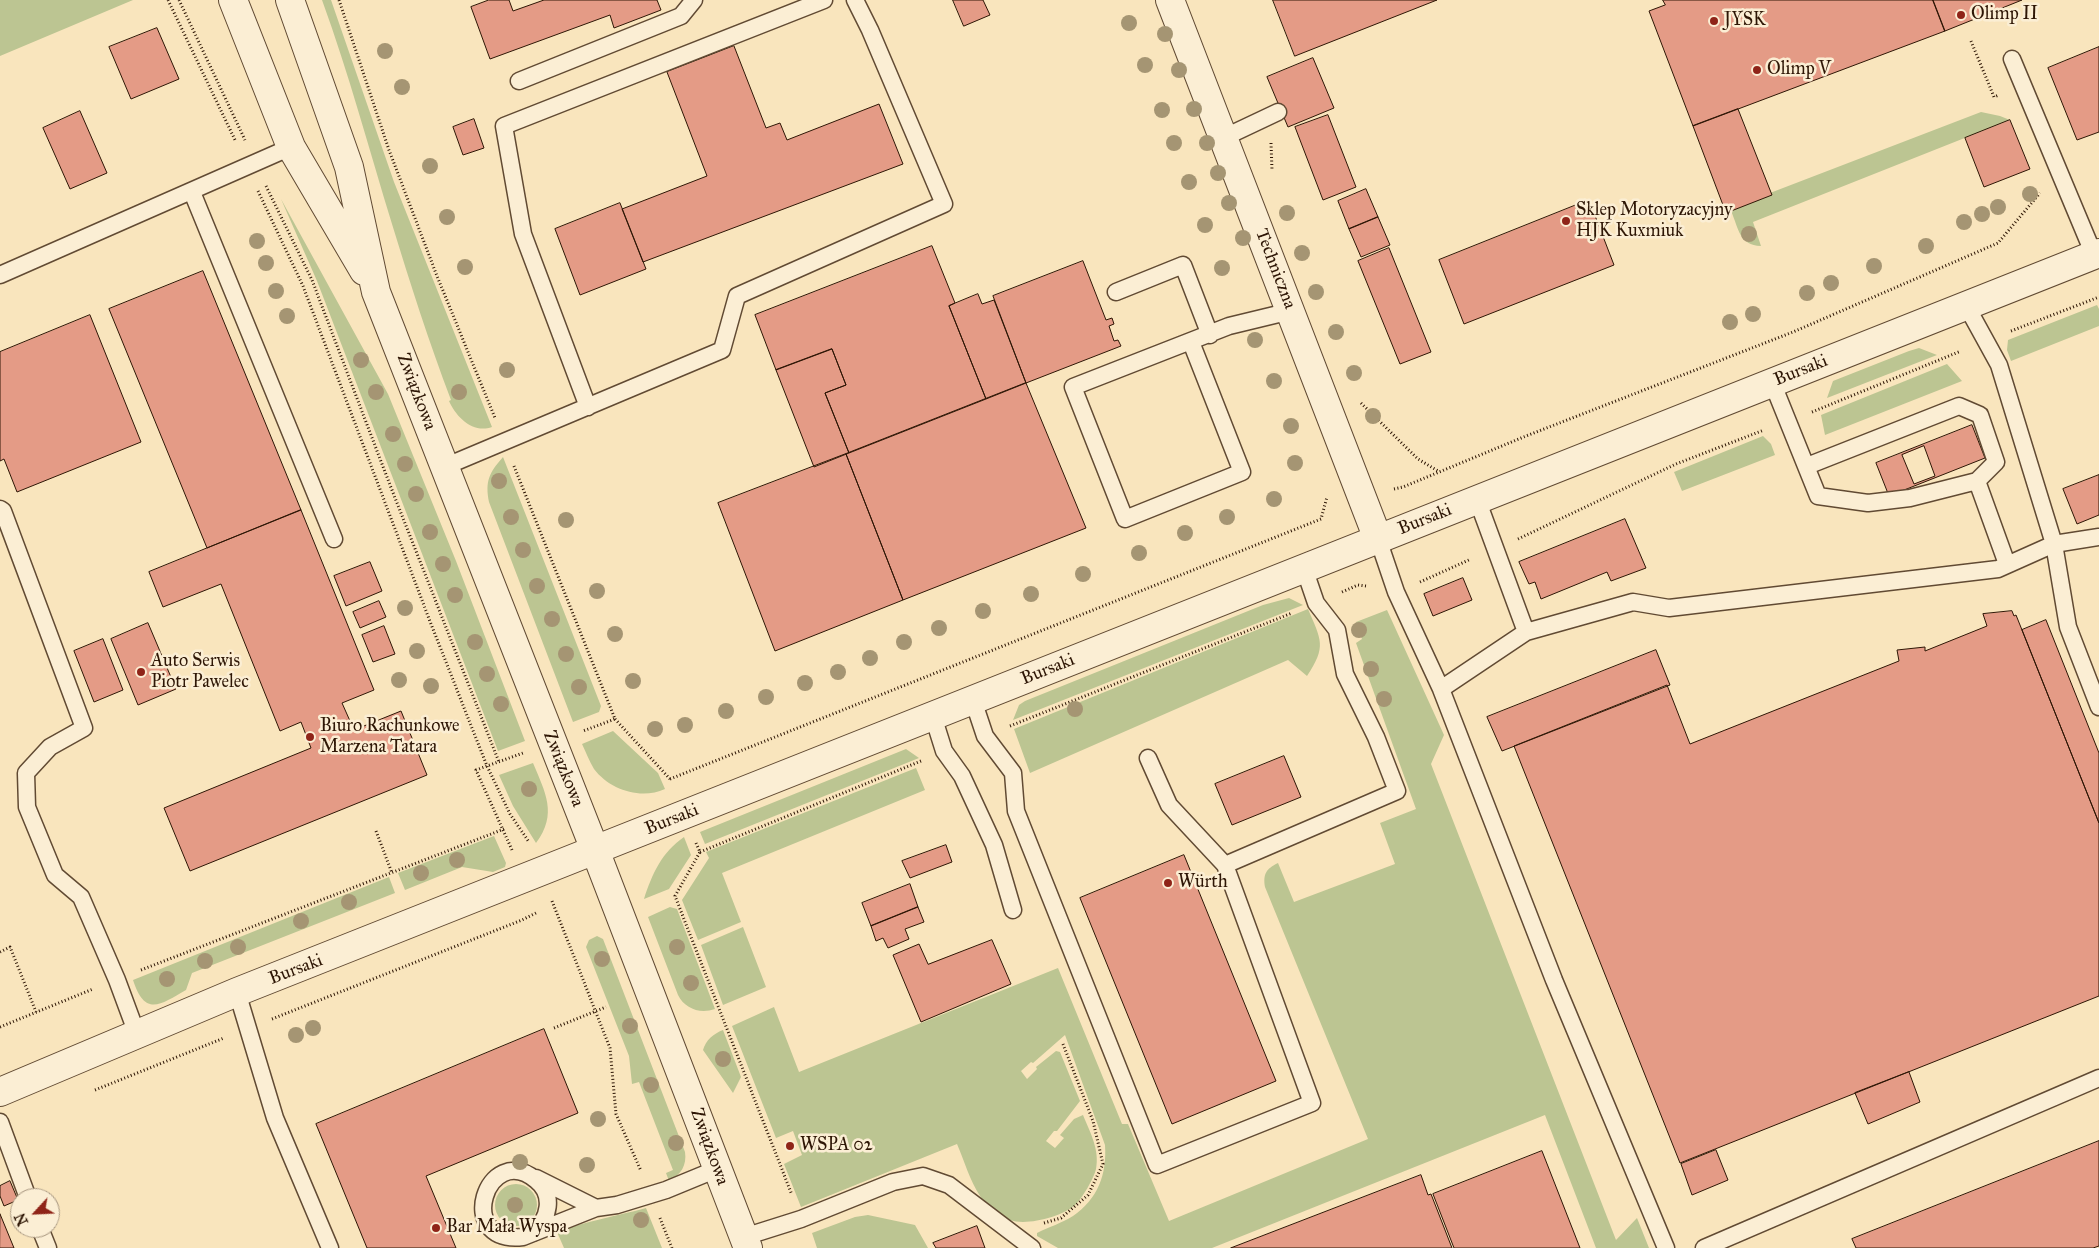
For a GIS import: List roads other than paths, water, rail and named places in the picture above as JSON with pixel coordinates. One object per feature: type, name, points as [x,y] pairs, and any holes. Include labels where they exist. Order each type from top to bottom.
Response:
[{"type":"street","name":"Związkowa","points":[[232,0],[291,147],[376,292]]},
{"type":"street","name":"Związkowa","points":[[290,0],[349,167],[376,292],[694,1104],[746,1242]]},
{"type":"street","name":"Techniczna","points":[[1170,0],[1378,538]]},
{"type":"street","name":"Bursaki","points":[[0,1092],[238,992],[2096,254]]},
{"type":"lane","points":[[520,81],[681,16],[694,0]]},
{"type":"lane","points":[[588,407],[523,234],[504,126],[824,0]]},
{"type":"lane","points":[[444,467],[504,440],[588,407],[722,350],[737,296],[944,204],[870,30],[855,0]]},
{"type":"lane","points":[[2012,59],[2096,254]]},
{"type":"lane","points":[[1223,138],[1277,112]]},
{"type":"lane","points":[[0,275],[291,147]]},
{"type":"lane","points":[[192,192],[334,539]]},
{"type":"lane","points":[[1116,292],[1183,265],[1210,335]]},
{"type":"lane","points":[[1966,306],[2000,365],[2054,544],[2068,627],[2099,707]]},
{"type":"lane","points":[[1191,342],[1242,472],[1125,519],[1073,387],[1229,326],[1291,311]]},
{"type":"lane","points":[[1772,382],[1818,496],[1868,503],[1910,498],[1977,481],[1996,462],[1980,415],[1959,406],[1807,466]]},
{"type":"lane","points":[[1977,481],[2007,564]]},
{"type":"lane","points":[[1477,499],[1526,632]]},
{"type":"lane","points":[[0,509],[3,512],[84,728],[50,747],[26,773],[26,807],[55,875],[81,897],[117,980],[137,1034]]},
{"type":"lane","points":[[1441,689],[1526,632],[1633,602],[1669,608],[1998,568],[2054,544],[2099,537]]},
{"type":"lane","points":[[1378,538],[1396,592],[1441,689],[1554,980],[1666,1248]]},
{"type":"lane","points":[[1225,864],[1397,790],[1376,737],[1346,674],[1337,630],[1316,603],[1304,568]]},
{"type":"lane","points":[[973,700],[985,736],[1013,773],[1016,812],[1157,1165],[1312,1103],[1225,864],[1169,805],[1148,758]]},
{"type":"lane","points":[[933,716],[944,752],[962,776],[994,845],[1013,910]]},
{"type":"lane","points":[[238,992],[275,1118],[330,1248]]},
{"type":"lane","points":[[1704,1248],[2099,1078]]},
{"type":"lane","points":[[0,1122],[24,1188]]},
{"type":"lane","points":[[596,1208],[520,1172],[510,1172],[491,1182],[482,1201],[482,1212],[486,1222],[494,1230],[503,1236],[513,1238],[524,1237],[596,1208],[651,1195],[717,1169]]},
{"type":"lane","points":[[529,1175],[538,1181],[544,1189],[548,1208],[546,1218],[533,1233]]},
{"type":"lane","points":[[746,1242],[893,1182],[923,1176],[949,1185],[1032,1248]]},
{"type":"place","name":"Olimp II","points":[[1961,15]]},
{"type":"place","name":"JYSK","points":[[1714,21]]},
{"type":"place","name":"Olimp V","points":[[1757,70]]},
{"type":"place","name":"Sklep Motoryzacyjny HJK Kuxmiuk","points":[[1566,221]]},
{"type":"place","name":"Auto Serwis Piotr Pawelec","points":[[141,672]]},
{"type":"place","name":"Biuro Rachunkowe Marzena Tatara","points":[[310,737]]},
{"type":"place","name":"Würth","points":[[1168,883]]},
{"type":"place","name":"WSPA 02","points":[[790,1146]]},
{"type":"place","name":"Bar Mała Wyspa","points":[[436,1228]]}]
